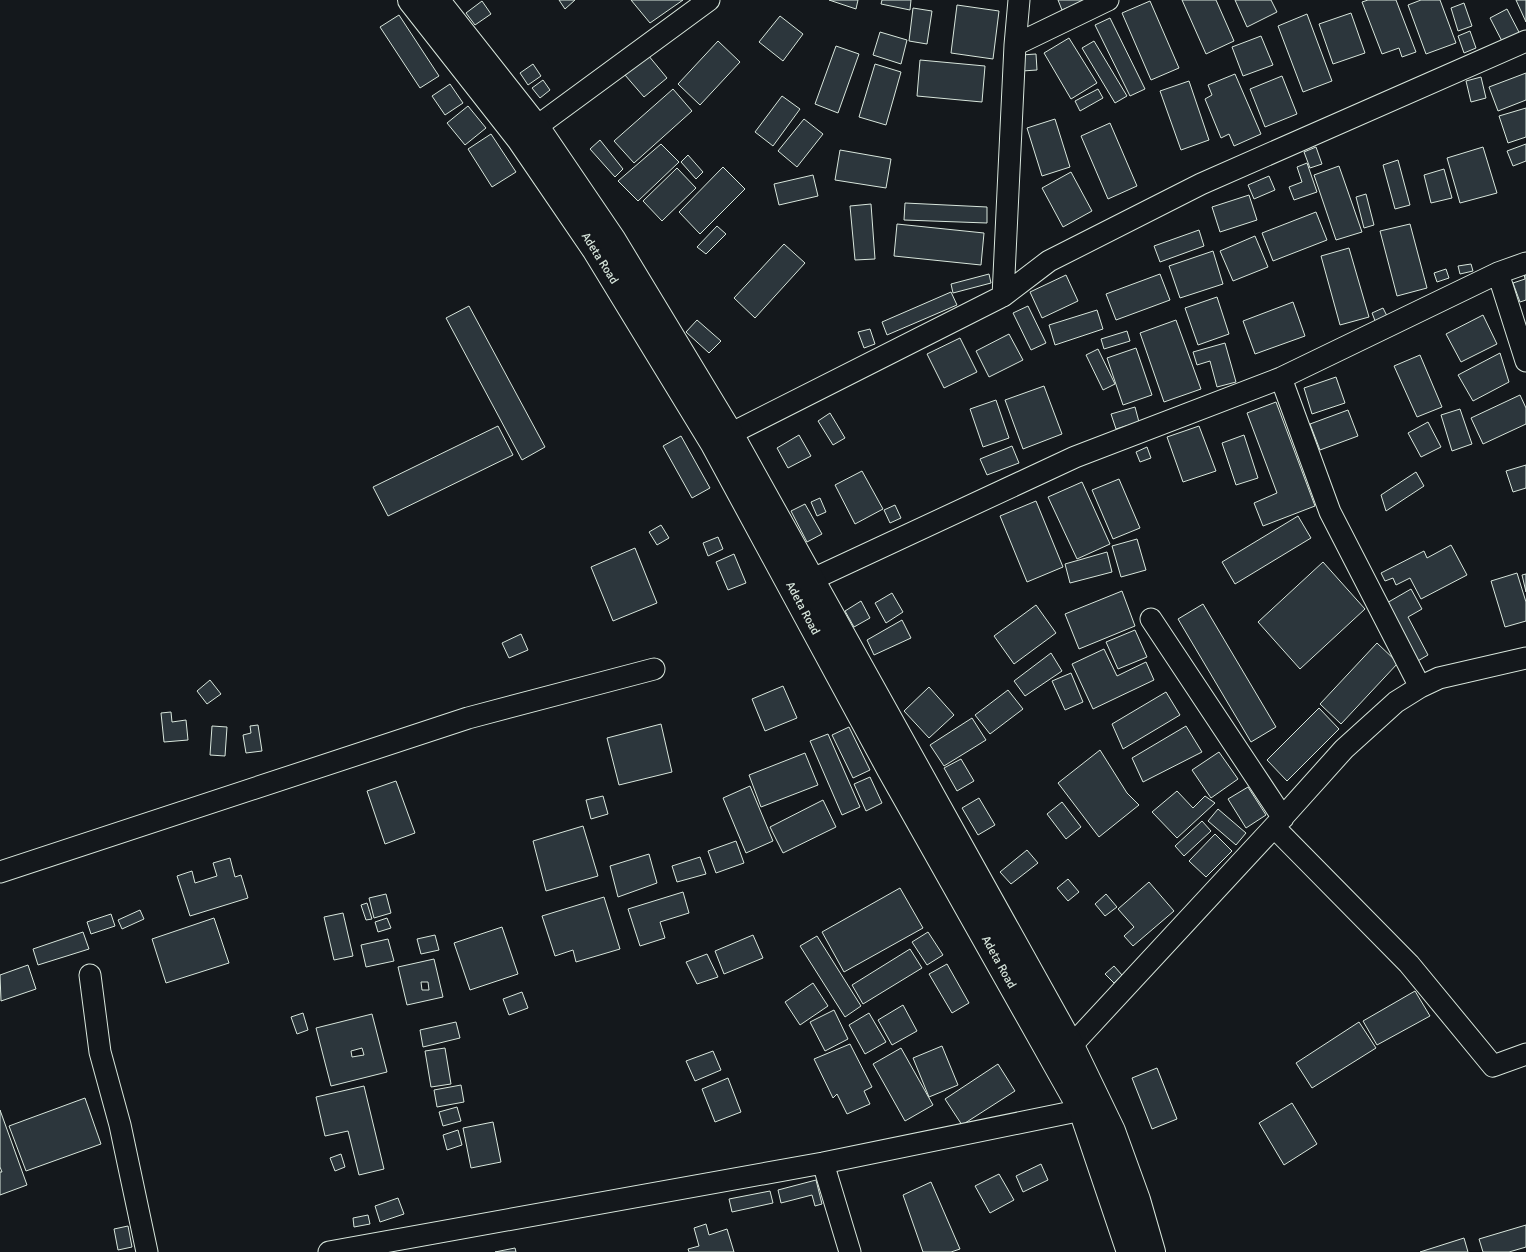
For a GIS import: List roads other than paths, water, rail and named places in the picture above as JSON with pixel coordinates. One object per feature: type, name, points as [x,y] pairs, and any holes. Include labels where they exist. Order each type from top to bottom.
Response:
[{"type":"main road","name":"Adeta Road","points":[[411,0],[520,139],[595,250],[703,427],[790,582],[890,769],[1082,1110],[1130,1252]]},
{"type":"main road","name":"Adeta Road","points":[[436,0],[536,127],[612,239],[730,434],[1070,1046],[1112,1131],[1137,1200],[1152,1252]]},
{"type":"street","points":[[536,127],[710,0]]},
{"type":"street","points":[[1003,296],[1015,45],[1019,0]]},
{"type":"street","points":[[1015,45],[1108,0]]},
{"type":"street","points":[[730,434],[1003,296],[1049,261],[1201,184],[1526,41]]},
{"type":"street","points":[[811,580],[1075,457],[1281,378],[1498,273],[1526,263]]},
{"type":"street","points":[[1498,273],[1526,361]]},
{"type":"street","points":[[1281,378],[1330,512],[1420,687]]},
{"type":"street","points":[[1151,619],[1278,822],[1409,964],[1493,1066],[1526,1054]]},
{"type":"street","points":[[1070,1046],[1344,749],[1396,702],[1439,678],[1526,658]]},
{"type":"street","points":[[0,872],[468,718],[654,669]]},
{"type":"street","points":[[90,975],[100,1052],[120,1125],[147,1252]]},
{"type":"street","points":[[329,1252],[823,1163],[1082,1110]]},
{"type":"street","points":[[823,1163],[850,1252]]}]
